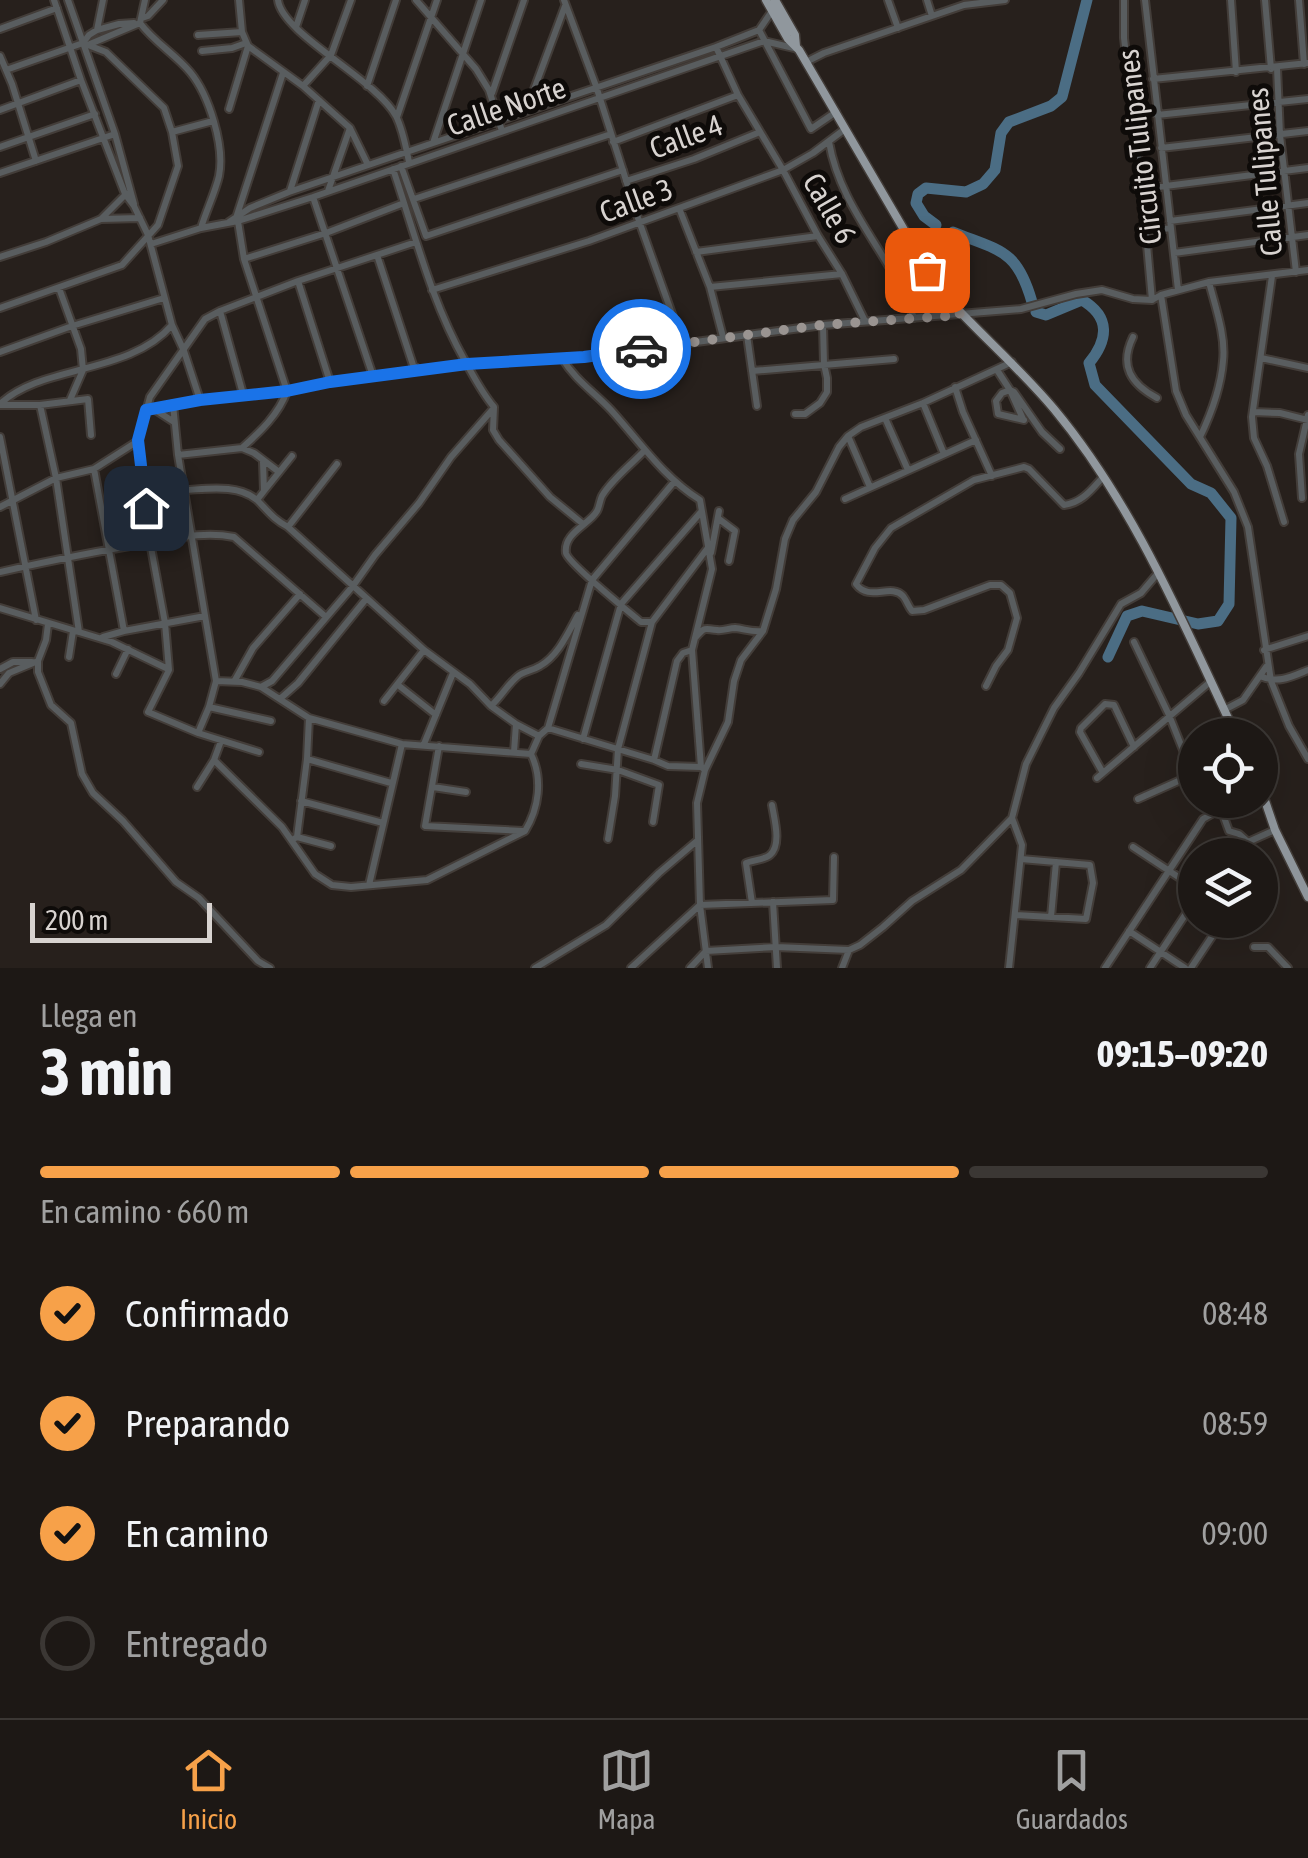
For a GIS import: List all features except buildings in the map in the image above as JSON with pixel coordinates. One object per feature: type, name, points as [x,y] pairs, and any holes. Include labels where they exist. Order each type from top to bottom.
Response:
[{"type":"main road","points":[[766,0],[788,39],[798,48]]},
{"type":"main road","points":[[775,0],[798,48],[938,288],[1056,412],[1103,477],[1141,538],[1228,718]]},
{"type":"main road","points":[[1271,818],[1308,897]]},
{"type":"street","points":[[68,0],[115,134],[128,193]]},
{"type":"street","points":[[97,30],[103,0]]},
{"type":"street","points":[[145,0],[141,17],[162,47],[188,69],[201,87],[213,121],[220,173],[201,228]]},
{"type":"street","points":[[86,44],[88,35],[148,16],[163,0]]},
{"type":"street","points":[[239,0],[247,44],[350,128],[368,165]]},
{"type":"street","points":[[278,0],[284,17],[366,86],[396,118],[407,151],[401,166],[404,203],[416,242],[450,334],[494,408],[493,430],[550,496],[582,524]]},
{"type":"street","points":[[296,28],[305,0]]},
{"type":"street","points":[[303,86],[331,55],[351,0]]},
{"type":"street","points":[[366,86],[396,0]]},
{"type":"street","points":[[416,0],[476,69],[491,96],[502,132]]},
{"type":"street","points":[[396,118],[437,0]]},
{"type":"street","points":[[432,143],[481,0]]},
{"type":"street","points":[[491,96],[524,0]]},
{"type":"street","points":[[888,0],[898,28]]},
{"type":"street","points":[[927,0],[932,16]]},
{"type":"street","points":[[806,62],[932,16],[1004,0]]},
{"type":"street","points":[[1124,0],[1124,38],[1152,300]]},
{"type":"street","name":"Circuito Tulipanes","points":[[1145,0],[1178,290]]},
{"type":"street","points":[[1231,0],[1236,72]]},
{"type":"street","name":"Calle Tulipanes","points":[[1266,0],[1296,272]]},
{"type":"street","points":[[1154,79],[1306,64],[1299,0]]},
{"type":"street","points":[[565,2],[682,342]]},
{"type":"street","points":[[526,111],[565,2]]},
{"type":"street","points":[[0,30],[55,4],[104,138],[150,240],[196,400]]},
{"type":"street","points":[[772,11],[759,30],[811,130],[836,112]]},
{"type":"street","points":[[3,69],[86,44],[141,17]]},
{"type":"street","name":"Calle Norte","points":[[234,219],[290,192],[759,30]]},
{"type":"street","points":[[198,35],[242,32]]},
{"type":"street","points":[[764,41],[798,48]]},
{"type":"street","name":"Calle Norte","points":[[150,240],[313,197],[764,41]]},
{"type":"street","points":[[0,308],[122,265],[150,240],[178,166],[164,108],[106,52],[86,44]]},
{"type":"street","points":[[202,51],[247,44]]},
{"type":"street","points":[[229,109],[247,44]]},
{"type":"street","name":"Calle 6","points":[[716,47],[738,94],[842,274],[865,322]]},
{"type":"street","points":[[0,56],[36,161]]},
{"type":"street","points":[[242,448],[273,416],[287,391],[234,219],[284,73]]},
{"type":"street","points":[[0,110],[81,80]]},
{"type":"street","points":[[414,200],[738,94]]},
{"type":"street","points":[[1157,116],[1308,99]]},
{"type":"street","points":[[290,192],[319,100]]},
{"type":"street","points":[[0,147],[95,114]]},
{"type":"street","points":[[172,132],[213,121]]},
{"type":"street","points":[[327,192],[350,128]]},
{"type":"street","name":"Calle 3","points":[[432,290],[589,241],[783,170],[845,128]]},
{"type":"street","name":"Calle 4","points":[[626,180],[694,159],[760,132]]},
{"type":"street","points":[[1161,148],[1308,132]]},
{"type":"street","points":[[0,173],[115,134]]},
{"type":"street","points":[[829,142],[840,183],[907,297],[914,318]]},
{"type":"street","points":[[401,166],[426,236],[623,170]]},
{"type":"street","points":[[1142,189],[1308,168]]},
{"type":"street","points":[[101,220],[128,193]]},
{"type":"street","points":[[313,197],[373,376]]},
{"type":"street","points":[[244,259],[404,203]]},
{"type":"street","points":[[1146,231],[1308,204]]},
{"type":"street","points":[[679,208],[710,286],[724,337]]},
{"type":"street","points":[[0,257],[101,220],[140,218]]},
{"type":"street","points":[[1174,253],[1308,235]]},
{"type":"street","points":[[696,252],[818,236]]},
{"type":"street","points":[[259,752],[148,712],[169,670],[138,440],[150,409],[150,397],[205,320],[298,281],[416,242]]},
{"type":"street","points":[[377,255],[414,365],[420,371]]},
{"type":"street","points":[[150,409],[467,364],[562,358],[822,325],[1021,309],[1102,290],[1152,300],[1208,282],[1308,270]]},
{"type":"street","points":[[710,286],[842,274]]},
{"type":"street","points":[[1272,276],[1253,412],[1254,438],[1268,466],[1284,522]]},
{"type":"street","points":[[298,281],[330,382]]},
{"type":"street","points":[[1200,437],[1211,414],[1224,358],[1208,282]]},
{"type":"street","points":[[59,288],[81,349],[82,370],[70,402]]},
{"type":"street","points":[[1161,295],[1172,372],[1186,415],[1234,492],[1248,527],[1270,681],[1288,726],[1308,759]]},
{"type":"street","points":[[0,352],[164,298]]},
{"type":"street","points":[[220,312],[243,394]]},
{"type":"street","points":[[0,404],[9,395],[147,346],[160,339],[172,325]]},
{"type":"street","points":[[795,414],[805,414],[827,392],[822,325]]},
{"type":"street","points":[[747,336],[757,406]]},
{"type":"street","points":[[1133,337],[1127,370],[1143,391],[1157,398]]},
{"type":"street","points":[[562,358],[572,375],[609,409],[674,482],[700,500],[712,569],[692,650],[703,769],[697,802],[700,905],[708,968]]},
{"type":"street","points":[[1262,358],[1308,368]]},
{"type":"street","points":[[752,370],[894,359]]},
{"type":"street","points":[[703,769],[728,722],[741,660],[763,631],[792,520],[816,492],[838,447],[861,427],[1012,362]]},
{"type":"street","points":[[996,370],[1010,390],[1024,420],[998,414],[998,396],[1010,390]]},
{"type":"street","points":[[955,388],[992,476]]},
{"type":"street","points":[[1010,390],[1060,449]]},
{"type":"street","points":[[0,404],[40,405],[88,399],[91,436]]},
{"type":"street","points":[[174,420],[196,400]]},
{"type":"street","points":[[922,403],[944,454]]},
{"type":"street","points":[[173,404],[216,680],[198,733]]},
{"type":"street","points":[[40,405],[68,556],[76,631],[69,657]]},
{"type":"street","points":[[261,687],[272,681],[354,586],[451,456],[494,408]]},
{"type":"street","points":[[150,409],[174,420]]},
{"type":"street","points":[[1253,412],[1308,418],[1305,447],[1299,454],[1302,498]]},
{"type":"street","points":[[885,418],[908,470]]},
{"type":"street","points":[[848,436],[870,487]]},
{"type":"street","points":[[0,437],[36,620]]},
{"type":"street","points":[[254,437],[254,453]]},
{"type":"street","points":[[0,506],[65,474],[94,469],[138,440]]},
{"type":"street","points":[[844,498],[976,440]]},
{"type":"street","points":[[178,454],[242,448],[279,472]]},
{"type":"street","points":[[645,450],[602,496],[596,514],[570,539],[566,552],[641,622],[652,622]]},
{"type":"street","points":[[257,500],[292,456]]},
{"type":"street","points":[[263,462],[264,491]]},
{"type":"street","points":[[288,527],[337,464]]},
{"type":"street","points":[[986,686],[1008,650],[1017,618],[1010,593],[1001,586],[990,586],[912,611],[897,592],[863,592],[856,584],[874,548],[891,528],[974,480],[1018,468],[1030,469],[1064,505],[1086,496],[1103,477]]},
{"type":"street","points":[[94,469],[124,631]]},
{"type":"street","points":[[531,754],[539,736],[548,728],[589,577],[674,482]]},
{"type":"street","points":[[184,490],[237,490],[257,500],[273,519],[288,527],[424,650],[470,684],[490,706],[539,736]]},
{"type":"street","points":[[582,739],[621,604],[702,510]]},
{"type":"street","points":[[710,560],[719,515],[735,532],[730,561]]},
{"type":"street","points":[[0,572],[68,556],[217,534],[234,537],[326,617]]},
{"type":"street","points":[[608,838],[618,750],[652,622],[708,548]]},
{"type":"street","points":[[690,968],[706,951],[776,947],[849,950],[960,870],[1012,818],[1026,764],[1054,708],[1122,604],[1141,593],[1158,573]]},
{"type":"street","points":[[490,706],[521,673],[540,666],[564,642],[582,604],[589,577]]},
{"type":"street","points":[[235,681],[253,648],[300,594]]},
{"type":"street","points":[[281,698],[366,599]]},
{"type":"street","points":[[0,608],[101,638],[169,670]]},
{"type":"street","points":[[101,638],[205,616]]},
{"type":"street","points":[[48,624],[36,662],[38,672],[51,706],[70,723],[82,774],[93,793],[176,882],[199,898],[258,961],[270,968]]},
{"type":"street","points":[[694,638],[702,629],[709,628],[763,631]]},
{"type":"street","points":[[1264,650],[1308,636]]},
{"type":"street","points":[[1134,642],[1178,738]]},
{"type":"street","points":[[116,674],[128,649]]},
{"type":"street","points":[[384,701],[424,650]]},
{"type":"street","points":[[654,760],[677,662],[692,650]]},
{"type":"street","points":[[0,669],[13,662],[36,662]]},
{"type":"street","points":[[0,684],[10,673],[36,662]]},
{"type":"street","points":[[1224,710],[1243,700],[1267,666]]},
{"type":"street","points":[[1260,676],[1270,681],[1286,680],[1308,670]]},
{"type":"street","points":[[424,744],[454,673]]},
{"type":"street","points":[[216,680],[261,687],[309,718],[402,744],[531,754]]},
{"type":"street","points":[[1134,748],[1114,705],[1106,704],[1080,732],[1100,776],[1134,748],[1210,682]]},
{"type":"street","points":[[398,685],[436,715]]},
{"type":"street","points":[[209,708],[271,720]]},
{"type":"street","points":[[294,839],[309,718]]},
{"type":"street","points":[[514,752],[516,724]]},
{"type":"street","points":[[548,728],[668,766],[703,769]]},
{"type":"street","points":[[198,787],[221,740]]},
{"type":"street","points":[[370,885],[402,744]]},
{"type":"street","points":[[439,746],[425,826],[525,831]]},
{"type":"street","points":[[214,760],[294,839],[315,874],[332,885],[351,887],[427,880],[525,831],[534,817],[538,787],[531,754]]},
{"type":"street","points":[[306,759],[391,783]]},
{"type":"street","points":[[581,764],[618,770],[659,785],[653,822]]},
{"type":"street","points":[[1138,800],[1178,783]]},
{"type":"street","points":[[433,787],[466,792]]},
{"type":"street","points":[[301,802],[383,823]]},
{"type":"street","points":[[752,904],[746,863],[767,858],[774,851],[772,805]]},
{"type":"street","points":[[1009,968],[1022,844],[1012,818]]},
{"type":"street","points":[[1105,968],[1205,818]]},
{"type":"street","points":[[1225,818],[1230,831],[1244,838]]},
{"type":"street","points":[[1257,838],[1275,830]]},
{"type":"street","points":[[294,839],[332,846]]},
{"type":"street","points":[[535,968],[606,925],[698,840]]},
{"type":"street","points":[[1133,847],[1178,877]]},
{"type":"street","points":[[631,968],[700,905],[833,900],[834,857]]},
{"type":"street","points":[[1016,915],[1086,919],[1093,883],[1090,864],[1021,859]]},
{"type":"street","points":[[1050,917],[1056,862]]},
{"type":"street","points":[[773,902],[777,968]]},
{"type":"street","points":[[1150,968],[1178,925]]},
{"type":"street","points":[[1129,931],[1188,968],[1210,938]]},
{"type":"street","points":[[1254,947],[1268,947],[1288,968]]},
{"type":"street","points":[[842,968],[849,950]]},
{"type":"waterway","points":[[936,225],[916,203],[918,194],[926,188],[966,192],[983,184],[995,170],[1001,133],[1009,122],[1051,106],[1062,97],[1087,0]]},
{"type":"waterway","points":[[953,232],[1005,254],[1020,271],[1032,302]]},
{"type":"waterway","points":[[1036,312],[1046,315],[1082,300],[1098,314],[1103,337],[1089,363],[1095,385],[1191,484],[1211,493],[1231,518],[1229,604],[1218,621],[1198,624],[1142,611],[1127,616],[1108,657]]},
{"type":"way so far","points":[[641,349],[822,325],[961,315],[927,270]]},
{"type":"route","points":[[146,508],[138,440],[146,410],[467,364],[584,357],[641,349]]}]
